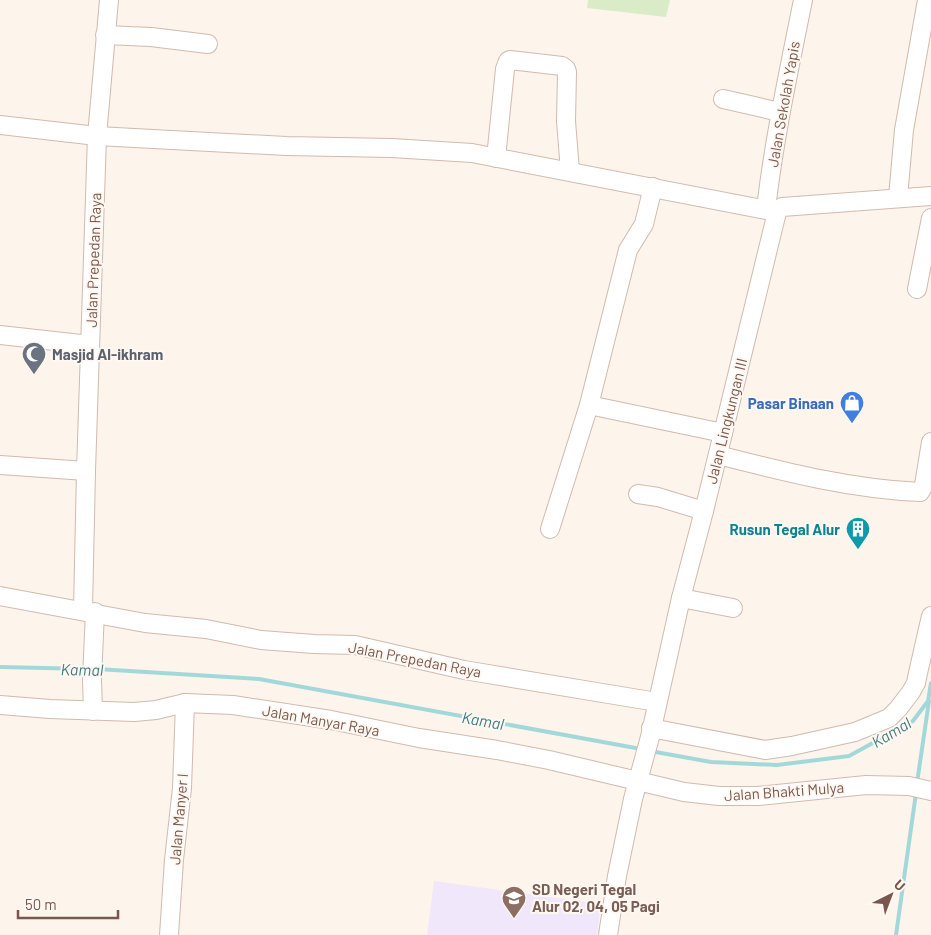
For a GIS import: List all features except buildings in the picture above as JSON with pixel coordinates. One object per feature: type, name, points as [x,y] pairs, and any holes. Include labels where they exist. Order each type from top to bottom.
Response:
[{"type":"street","name":"Jalan Prepedan Raya","points":[[89,611],[86,471],[90,346],[97,136],[109,0]]},
{"type":"street","name":"Jalan Sekolah Yapis","points":[[772,210],[771,166],[803,0]]},
{"type":"street","points":[[898,197],[904,130],[927,0]]},
{"type":"street","points":[[105,35],[151,37],[208,44]]},
{"type":"street","points":[[496,158],[505,69],[508,61],[562,66],[567,72],[566,121],[570,171]]},
{"type":"street","points":[[722,99],[780,112]]},
{"type":"street","points":[[0,125],[97,136],[472,153],[772,210],[782,207],[931,196]]},
{"type":"street","points":[[550,529],[589,406],[628,250],[644,224],[653,188]]},
{"type":"street","name":"Jalan Lingkungan III","points":[[608,935],[617,876],[638,781],[680,598],[718,455],[772,210]]},
{"type":"street","points":[[917,289],[931,218]]},
{"type":"street","points":[[0,335],[90,346]]},
{"type":"street","points":[[589,406],[723,433]]},
{"type":"street","points":[[718,455],[811,478],[910,491],[922,490],[931,442]]},
{"type":"street","points":[[0,465],[86,471]]},
{"type":"street","points":[[638,494],[658,497],[704,511]]},
{"type":"street","name":"Jalan Prepedan Raya","points":[[0,596],[145,622],[206,629],[261,640],[355,645],[464,670],[657,702]]},
{"type":"street","points":[[680,598],[732,608]]},
{"type":"street","points":[[89,611],[93,643],[93,711]]},
{"type":"street","points":[[650,732],[765,750],[855,732],[889,718],[911,692],[917,678],[931,616]]},
{"type":"street","name":"Jalan Manyar Raya","points":[[0,705],[134,712],[156,710],[185,703],[233,705],[331,720],[419,738],[515,753],[638,781]]},
{"type":"street","name":"Jalan Manyer I","points":[[169,935],[174,860],[182,788],[185,703]]},
{"type":"street","name":"Jalan Bhakti Mulya","points":[[638,781],[684,792],[719,796],[758,796],[866,785],[909,786],[930,790]]},
{"type":"shaded area","name":"SD Negeri Tegal Alur 02, 04, 05 Pagi","points":[[434,881],[601,904],[597,935],[427,935]]},
{"type":"green space","points":[[588,0],[670,0],[666,17],[587,8]]},
{"type":"waterway","name":"Kamal","points":[[0,667],[88,669]]},
{"type":"waterway","name":"Kamal","points":[[97,669],[259,679],[641,749]]},
{"type":"waterway","name":"Kamal","points":[[650,751],[711,762],[777,765],[849,756],[913,721],[928,701],[931,683]]},
{"type":"waterway","points":[[917,783],[929,701]]},
{"type":"waterway","points":[[896,935],[916,793]]},
{"type":"place","name":"Masjid Al-ikhram","points":[[34,375]]},
{"type":"place","name":"Pasar Binaan","points":[[852,424]]},
{"type":"place","name":"Rusun Tegal Alur","points":[[858,550]]},
{"type":"place","name":"SD Negeri Tegal Alur 02, 04, 05 Pagi","points":[[514,919]]}]
